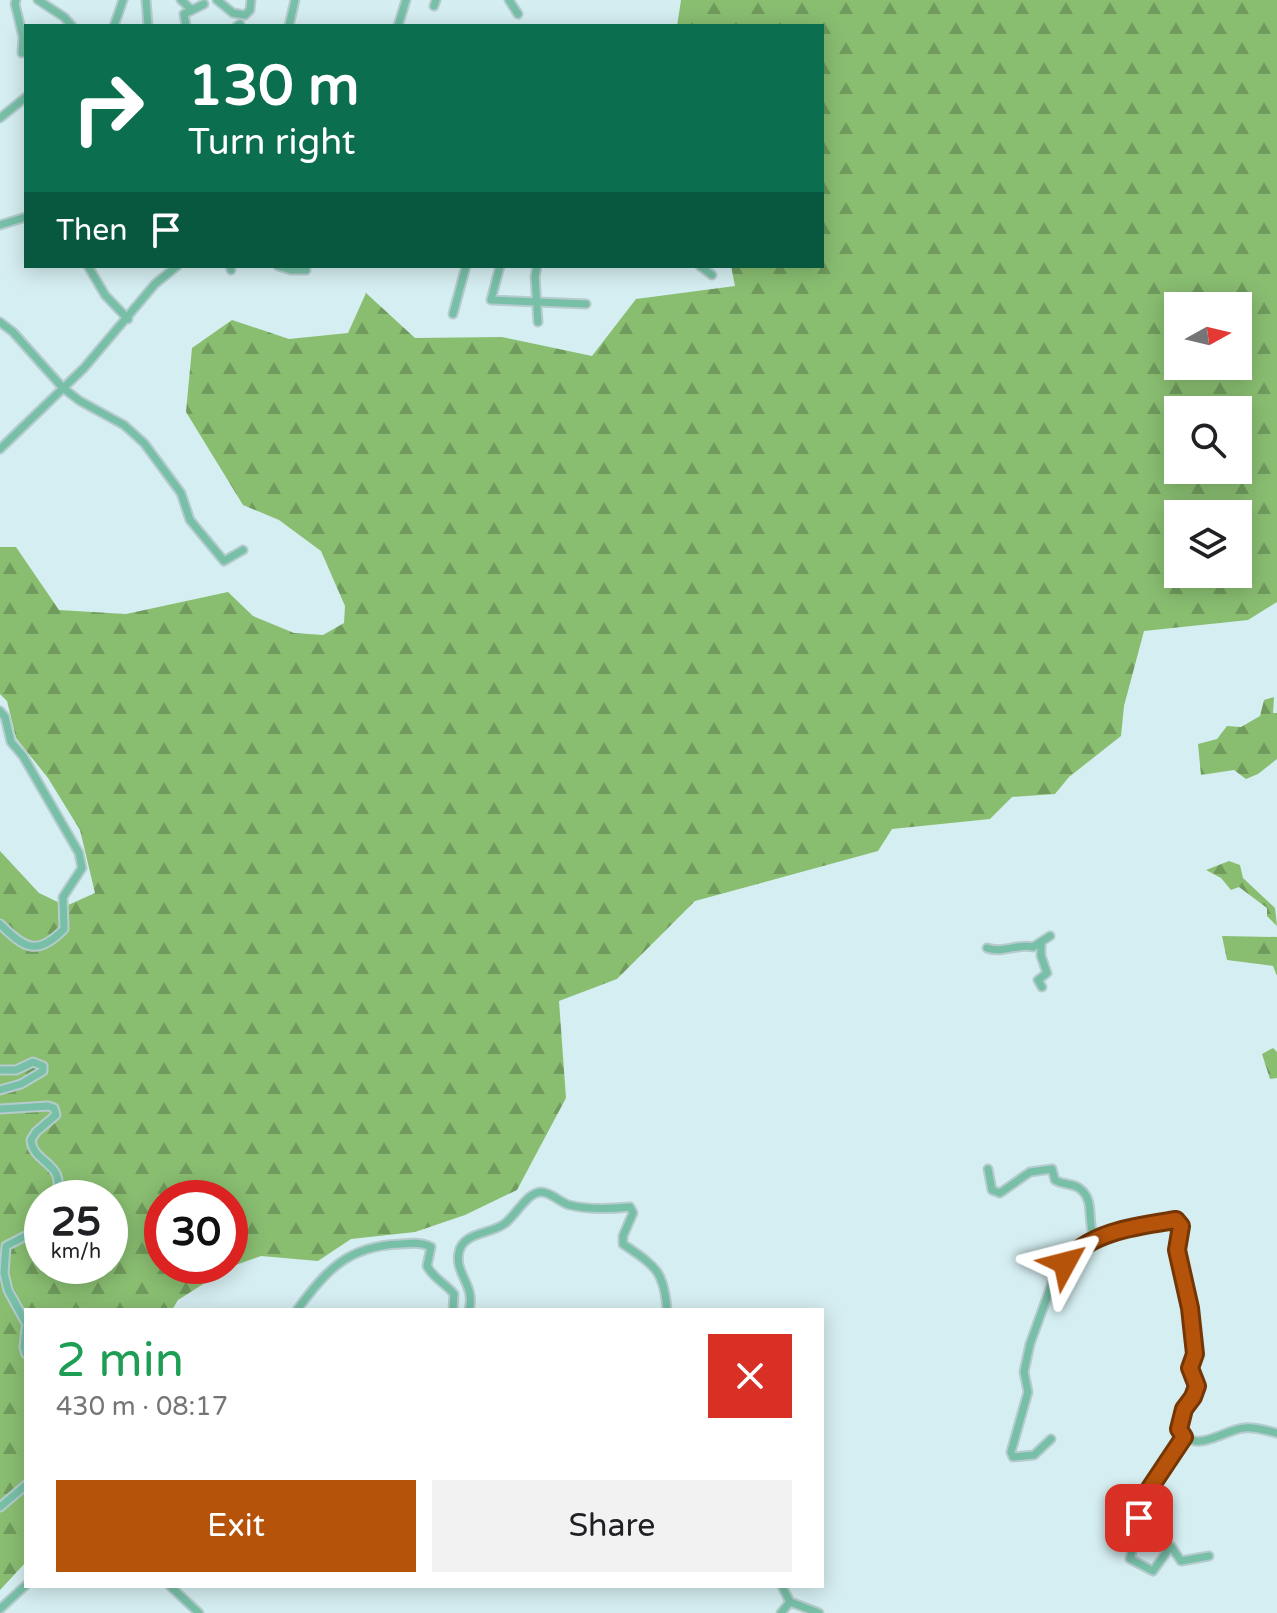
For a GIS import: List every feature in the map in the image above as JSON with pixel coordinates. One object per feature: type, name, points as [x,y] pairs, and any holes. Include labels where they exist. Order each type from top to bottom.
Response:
[{"type":"street","points":[[16,0],[23,37],[22,53]]},
{"type":"street","points":[[38,0],[70,24]]},
{"type":"street","points":[[115,24],[123,0]]},
{"type":"street","points":[[146,0],[148,24]]},
{"type":"street","points":[[181,0],[192,10]]},
{"type":"street","points":[[217,0],[233,13],[245,15],[250,10],[251,0]]},
{"type":"street","points":[[289,24],[295,0]]},
{"type":"street","points":[[399,24],[406,0]]},
{"type":"street","points":[[509,0],[518,14]]},
{"type":"street","points":[[185,24],[183,16],[204,4]]},
{"type":"street","points":[[1,116],[24,99]]},
{"type":"street","points":[[0,225],[24,218]]},
{"type":"street","points":[[89,268],[105,295],[128,319]]},
{"type":"street","points":[[0,449],[63,388],[128,319],[155,284],[175,268]]},
{"type":"street","points":[[284,268],[306,270]]},
{"type":"street","points":[[453,314],[465,268]]},
{"type":"street","points":[[499,268],[491,300],[586,304]]},
{"type":"street","points":[[537,268],[538,322]]},
{"type":"street","points":[[703,268],[712,275]]},
{"type":"street","points":[[0,322],[13,332],[63,388],[124,425],[144,443],[181,493],[190,520],[224,561],[243,550]]},
{"type":"street","points":[[0,711],[5,717],[11,742],[23,756],[79,853],[82,868],[63,897],[64,929],[53,940],[30,947],[19,943],[0,924]]},
{"type":"street","points":[[987,948],[993,951],[1026,945],[1033,947],[1050,936]]},
{"type":"street","points":[[1041,944],[1041,956],[1047,973],[1038,980],[1042,987]]},
{"type":"street","points":[[0,1070],[16,1070],[33,1062],[43,1066],[43,1071],[21,1084],[0,1090]]},
{"type":"street","points":[[0,1109],[54,1108],[56,1115],[31,1140],[34,1151],[50,1164],[58,1180]]},
{"type":"street","points":[[988,1169],[992,1190],[1000,1193],[1030,1172],[1052,1169],[1055,1180],[1063,1185],[1075,1185],[1086,1194],[1091,1207],[1089,1222],[1092,1234],[1097,1237]]},
{"type":"street","points":[[469,1308],[472,1296],[459,1266],[459,1251],[463,1243],[506,1223],[537,1192],[576,1206],[593,1206],[604,1210],[630,1207],[633,1213],[623,1236],[623,1244],[656,1268],[667,1308]]},
{"type":"street","points":[[1051,1439],[1034,1455],[1013,1457],[1011,1452],[1028,1392],[1024,1372],[1030,1344],[1055,1275],[1075,1250],[1097,1237],[1176,1220],[1181,1226],[1177,1250],[1190,1308],[1195,1354],[1190,1368],[1197,1386],[1184,1409],[1179,1429],[1184,1437],[1197,1442],[1215,1439],[1239,1428],[1251,1427],[1277,1433]]},
{"type":"street","points":[[24,1237],[6,1246],[4,1273],[8,1290],[24,1321]]},
{"type":"street","points":[[298,1308],[340,1261],[379,1245],[418,1243],[431,1247],[427,1266],[433,1277],[454,1294],[453,1308]]},
{"type":"street","points":[[1184,1437],[1148,1491],[1130,1559],[1153,1571],[1171,1546],[1181,1561],[1209,1556]]},
{"type":"street","points":[[0,1507],[24,1487]]},
{"type":"street","points":[[0,1609],[24,1587]]},
{"type":"street","points":[[172,1588],[199,1613]]},
{"type":"street","points":[[783,1588],[790,1602],[819,1613]]},
{"type":"street","points":[[781,1613],[790,1602]]},
{"type":"green space","points":[[681,0],[1277,0],[1277,602],[1248,620],[1144,631],[1124,706],[1121,736],[1069,777],[1055,794],[1012,797],[990,819],[892,829],[878,851],[695,901],[617,979],[559,1001],[566,1098],[517,1190],[465,1215],[415,1232],[351,1239],[318,1261],[261,1256],[248,1261],[248,1180],[144,1180],[144,1284],[203,1284],[178,1300],[173,1308],[24,1308],[24,1564],[0,1590],[0,851],[39,893],[66,906],[95,893],[80,830],[48,778],[16,738],[7,701],[0,694],[0,547],[16,547],[59,610],[126,614],[228,592],[253,616],[294,633],[323,635],[344,623],[345,606],[321,551],[279,520],[243,505],[186,412],[192,348],[232,320],[289,339],[348,333],[366,293],[415,338],[502,337],[592,356],[636,299],[735,286],[731,268],[824,268],[824,24],[677,24]]},
{"type":"green space","points":[[1274,697],[1277,759],[1246,779],[1234,770],[1201,775],[1198,744],[1217,739],[1227,726],[1241,727],[1260,716],[1264,700]]},
{"type":"green space","points":[[1229,861],[1240,865],[1243,878],[1275,908],[1277,926],[1267,916],[1267,908],[1239,887],[1231,890],[1221,878],[1206,870]]},
{"type":"green space","points":[[1222,936],[1277,937],[1277,976],[1273,966],[1227,960]]},
{"type":"green space","points":[[1273,1048],[1277,1052],[1277,1078],[1270,1079],[1262,1054]]},
{"type":"route","points":[[1065,1263],[1075,1250],[1097,1237],[1176,1220],[1181,1226],[1177,1250],[1190,1308],[1195,1354],[1190,1368],[1197,1386],[1184,1409],[1179,1429],[1184,1437],[1148,1491],[1139,1518]]}]
